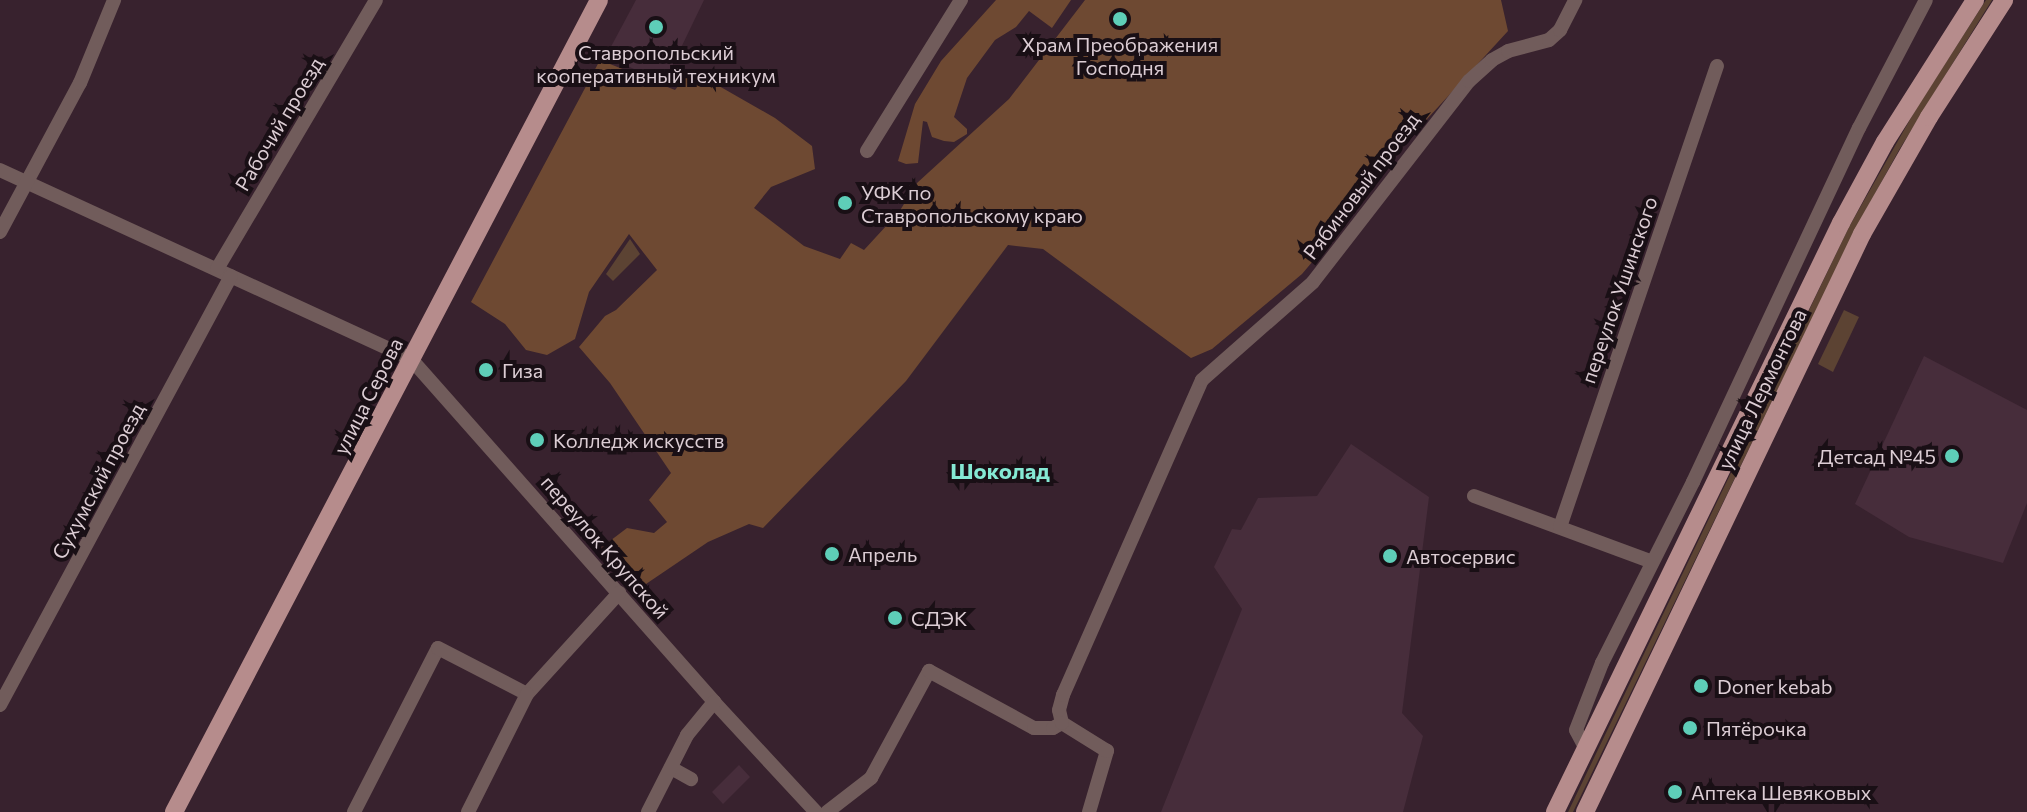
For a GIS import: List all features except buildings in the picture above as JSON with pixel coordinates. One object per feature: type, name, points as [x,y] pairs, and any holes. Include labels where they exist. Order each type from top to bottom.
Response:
[{"type":"main road","name":"улица Серова","points":[[174,812],[599,0]]},
{"type":"main road","name":"улица Лермонтова","points":[[1555,812],[1841,223],[1885,142],[1975,0]]},
{"type":"main road","name":"улица Лермонтова","points":[[1585,812],[1862,234],[1929,117],[2004,0]]},
{"type":"street","points":[[0,232],[80,83],[114,0]]},
{"type":"street","name":"Рабочий проезд","points":[[224,272],[376,0]]},
{"type":"street","points":[[867,151],[961,0]]},
{"type":"street","name":"Рябиновый проезд","points":[[1062,723],[1059,710],[1063,695],[1202,380],[1313,282],[1469,81],[1492,60],[1508,51],[1549,40],[1560,30],[1575,0]]},
{"type":"street","points":[[1586,749],[1576,730],[1580,715],[1859,128],[1926,0]]},
{"type":"street","name":"переулок Ушинского","points":[[1560,527],[1717,66]]},
{"type":"street","name":"переулок Крупской","points":[[0,170],[411,359],[714,702],[816,812]]},
{"type":"street","name":"Сухумский проезд","points":[[0,705],[224,272]]},
{"type":"street","points":[[1474,496],[1652,562]]},
{"type":"street","points":[[468,812],[527,694],[619,593]]},
{"type":"street","points":[[354,812],[438,648],[527,694]]},
{"type":"street","points":[[827,812],[871,778],[929,671],[1034,728],[1053,728],[1062,723],[1107,751],[1089,812]]},
{"type":"street","points":[[648,812],[687,735],[714,702]]},
{"type":"street","points":[[671,768],[691,779]]},
{"type":"shaded area","name":"Ставропольский кооперативный техникум","points":[[636,0],[704,0],[664,83],[606,56]]},
{"type":"shaded area","points":[[996,0],[1071,0],[1052,28],[1029,11],[1016,27],[995,40],[967,78],[954,117],[967,129],[967,134],[954,142],[944,141],[932,137],[927,122],[923,121],[918,163],[898,161],[915,104],[941,61]]},
{"type":"shaded area","points":[[1085,0],[1501,0],[1508,31],[1405,143],[1346,222],[1302,274],[1212,349],[1191,358],[1043,249],[1008,245],[906,381],[763,528],[749,524],[708,542],[646,584],[620,576],[598,556],[602,547],[627,528],[654,533],[667,522],[649,500],[671,473],[610,383],[579,347],[605,316],[616,310],[657,270],[629,234],[589,292],[575,339],[547,355],[526,350],[505,324],[471,302],[600,60],[675,90],[691,70],[775,118],[812,146],[815,169],[771,187],[754,208],[804,246],[840,259],[851,243],[864,250],[899,212],[917,183],[1009,99]]},
{"type":"shaded area","points":[[1986,0],[1992,0],[1899,150],[1855,230],[1573,812],[1568,812],[1849,227],[1916,109]]},
{"type":"shaded area","points":[[630,239],[640,254],[613,281],[606,274]]},
{"type":"shaded area","points":[[1844,310],[1859,317],[1833,372],[1818,364]]},
{"type":"shaded area","name":"Детсад №45","points":[[1924,356],[2027,410],[2027,503],[2003,563],[1909,537],[1855,504]]},
{"type":"shaded area","points":[[1351,444],[1429,497],[1402,713],[1423,736],[1403,812],[1161,812],[1242,609],[1214,567],[1232,529],[1241,530],[1258,498],[1317,496]]},
{"type":"shaded area","points":[[739,765],[750,777],[723,804],[712,792]]},
{"type":"place","name":"Храм Преображения Господня","points":[[1120,19]]},
{"type":"place","name":"Ставропольский кооперативный техникум","points":[[656,27]]},
{"type":"place","name":"УФК по Ставропольскому краю","points":[[845,203]]},
{"type":"place","name":"Гиза","points":[[486,370]]},
{"type":"place","name":"Колледж искусств","points":[[537,440]]},
{"type":"place","name":"Детсад №45","points":[[1952,456]]},
{"type":"place","name":"Апрель","points":[[832,554]]},
{"type":"place","name":"Автосервис","points":[[1390,556]]},
{"type":"place","name":"СДЭК","points":[[895,618]]},
{"type":"place","name":"Doner kebab","points":[[1701,686]]},
{"type":"place","name":"Пятёрочка","points":[[1690,728]]},
{"type":"place","name":"Аптека Шевяковых","points":[[1675,792]]},
{"type":"district","name":"Шоколад","points":[[1000,471]]}]
